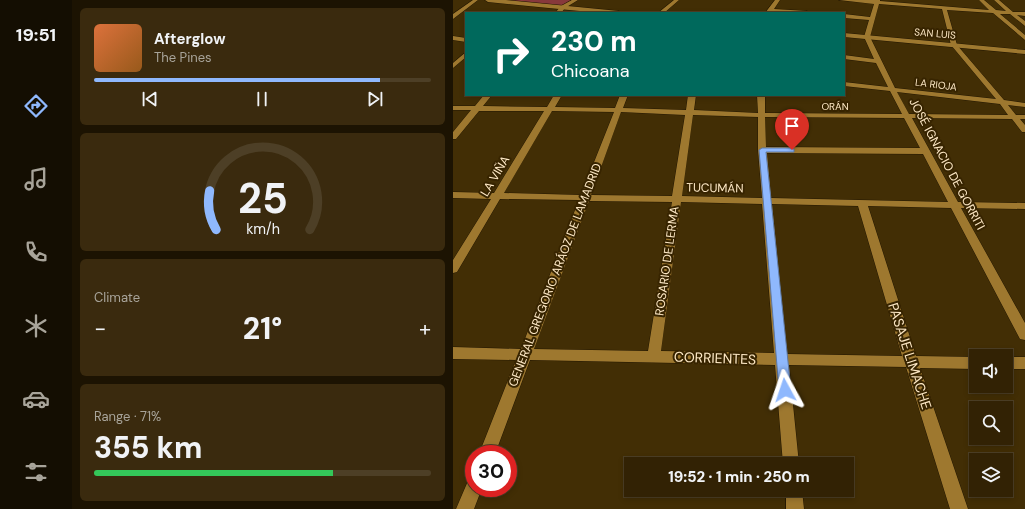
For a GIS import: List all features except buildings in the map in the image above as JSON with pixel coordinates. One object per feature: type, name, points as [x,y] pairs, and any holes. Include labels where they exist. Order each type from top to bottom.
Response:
[{"type":"street","points":[[454,16],[476,0]]},
{"type":"street","points":[[488,0],[610,12]]},
{"type":"street","points":[[559,12],[563,7],[576,0]]},
{"type":"street","points":[[662,12],[677,0]]},
{"type":"street","points":[[769,11],[778,0]]},
{"type":"street","points":[[841,0],[878,1],[1025,14]]},
{"type":"street","points":[[981,0],[1025,38]]},
{"type":"street","points":[[996,0],[1025,24]]},
{"type":"street","points":[[867,37],[878,1]]},
{"type":"street","points":[[944,8],[953,45],[1025,130]]},
{"type":"street","points":[[769,11],[788,12]]},
{"type":"street","points":[[454,16],[465,16]]},
{"type":"street","points":[[845,16],[873,19]]},
{"type":"street","name":"SAN LUIS","points":[[845,35],[1025,52]]},
{"type":"street","name":"JOSÉ IGNACIO DE GORRITI","points":[[867,37],[892,89],[908,116],[925,151],[1025,335]]},
{"type":"street","points":[[453,38],[465,40]]},
{"type":"street","points":[[453,66],[465,55]]},
{"type":"street","points":[[845,57],[878,61]]},
{"type":"street","name":"LA RIOJA","points":[[845,84],[1025,105]]},
{"type":"street","points":[[453,137],[487,96]]},
{"type":"street","name":"LA VIÑA","points":[[453,269],[557,96]]},
{"type":"street","name":"GENERAL GREGORIO ARÁOZ DE LAMADRID","points":[[491,445],[526,354],[583,198],[624,96]]},
{"type":"street","name":"ROSARIO DE LERMA","points":[[654,356],[692,96]]},
{"type":"street","points":[[761,96],[763,115],[762,150],[783,360],[790,457]]},
{"type":"street","name":"ORÁN","points":[[453,108],[618,110],[763,115],[1025,116]]},
{"type":"street","points":[[762,150],[925,151]]},
{"type":"street","name":"TUCUMÁN","points":[[453,195],[1025,206]]},
{"type":"street","name":"PASAJE LIMACHE","points":[[862,203],[911,362],[959,509]]},
{"type":"street","name":"CORRIENTES","points":[[453,353],[969,363]]},
{"type":"street","points":[[1013,363],[1025,363]]},
{"type":"street","points":[[465,509],[470,497]]},
{"type":"street","points":[[794,497],[795,509]]},
{"type":"shaded area","points":[[502,0],[573,0],[559,6]]},
{"type":"route","points":[[785,390],[762,150],[792,150]]}]
